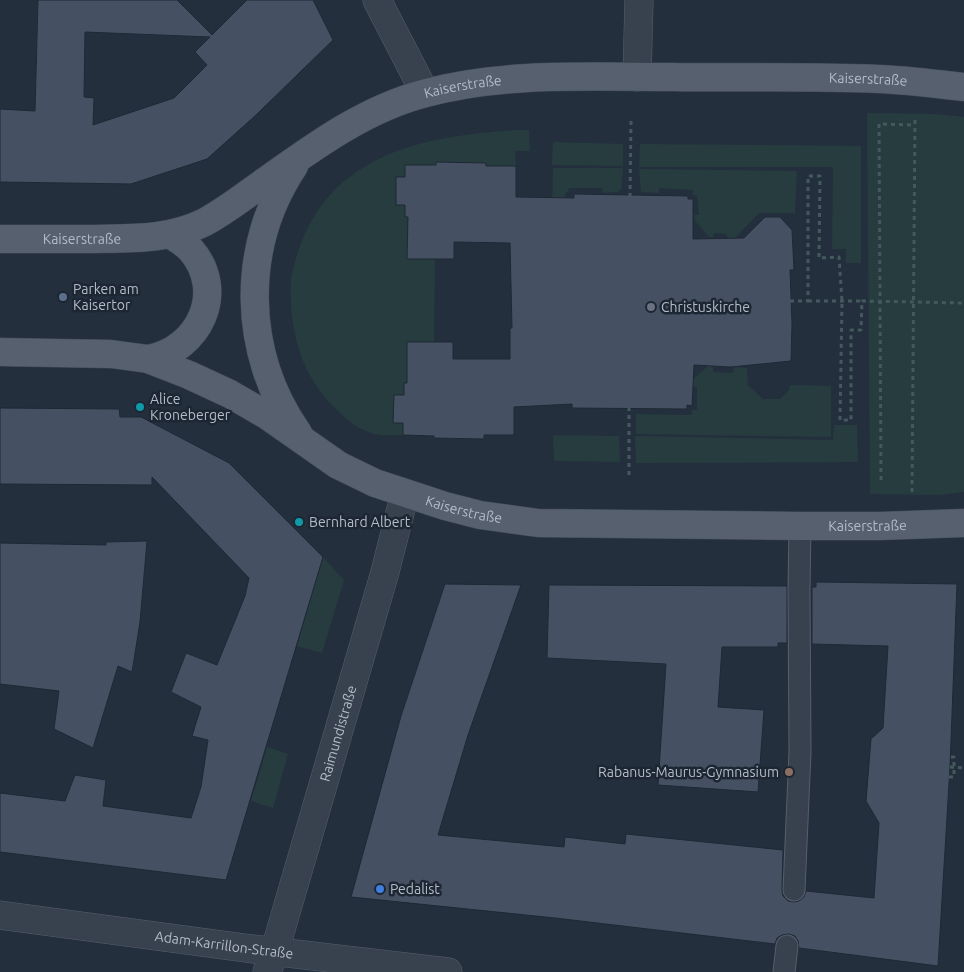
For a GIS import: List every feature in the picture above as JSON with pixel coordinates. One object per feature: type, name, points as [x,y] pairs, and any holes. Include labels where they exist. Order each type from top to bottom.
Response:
[{"type":"main road","name":"Kaiserstraße","points":[[0,239],[140,238],[170,234],[203,223],[334,134],[362,118],[390,105],[424,93],[500,80],[637,77],[879,79],[964,87]]},
{"type":"main road","points":[[301,156],[275,200],[266,224],[256,266],[254,300],[257,334],[268,375],[277,399],[304,442]]},
{"type":"main road","points":[[148,359],[166,354],[183,344],[200,324],[204,311],[206,285],[201,266],[191,250],[170,234]]},
{"type":"main road","name":"Kaiserstraße","points":[[0,352],[111,354],[148,359],[230,394],[268,416],[338,465],[376,483],[445,506],[480,515],[538,523],[800,526],[964,523]]},
{"type":"street","points":[[376,0],[424,93]]},
{"type":"street","points":[[637,77],[639,0]]},
{"type":"street","name":"Raimundistraße","points":[[271,961],[385,572],[405,493]]},
{"type":"street","name":"Adam-Karrillon-Straße","points":[[0,915],[245,948],[271,961],[448,972]]},
{"type":"lane","points":[[794,890],[800,752],[800,526]]},
{"type":"lane","points":[[784,972],[787,946]]},
{"type":"path","points":[[912,525],[916,116]]},
{"type":"path","points":[[630,197],[631,121]]},
{"type":"path","points":[[881,480],[878,124],[915,125]]},
{"type":"path","points":[[808,301],[808,176],[820,176],[819,258],[839,258],[842,301],[840,420],[851,420],[851,330],[861,330],[862,301]]},
{"type":"path","points":[[790,301],[964,303]]},
{"type":"path","points":[[629,407],[630,478]]},
{"type":"path","points":[[949,776],[954,777],[952,767],[954,757],[950,757]]},
{"type":"path","points":[[952,767],[964,768]]},
{"type":"green space","points":[[867,113],[937,114],[964,117],[964,492],[941,495],[870,494]]},
{"type":"green space","points":[[529,130],[530,151],[515,151],[516,166],[436,162],[436,165],[405,177],[396,177],[396,205],[405,205],[405,217],[408,217],[407,258],[435,259],[434,342],[407,342],[407,383],[404,383],[404,395],[394,395],[393,423],[403,423],[403,435],[380,435],[362,429],[350,422],[339,412],[317,387],[298,348],[292,319],[291,278],[295,260],[311,221],[337,187],[366,165],[386,155],[450,137]]},
{"type":"green space","points":[[553,142],[623,144],[623,166],[552,165]]},
{"type":"green space","points":[[640,144],[861,146],[861,263],[846,263],[846,249],[832,249],[833,167],[639,167]]},
{"type":"green space","points":[[553,168],[623,168],[621,190],[603,193],[602,188],[569,188],[568,192],[565,193],[565,207],[552,207]]},
{"type":"green space","points":[[639,169],[797,171],[795,213],[759,213],[735,238],[728,238],[726,234],[714,233],[713,237],[709,237],[695,221],[694,215],[699,215],[697,195],[693,195],[693,190],[659,188],[659,193],[641,192]]},
{"type":"green space","points":[[709,365],[713,365],[713,372],[733,373],[734,367],[747,368],[748,385],[763,399],[780,399],[789,390],[790,385],[831,386],[831,437],[636,434],[636,414],[692,415],[692,410],[697,410],[697,387],[690,387],[690,382]]},
{"type":"green space","points":[[834,425],[857,425],[858,462],[636,463],[635,436],[833,440]]},
{"type":"green space","points":[[553,435],[619,436],[620,462],[554,461]]},
{"type":"green space","points":[[323,557],[344,580],[322,653],[297,646]]},
{"type":"green space","points":[[267,747],[288,754],[273,808],[251,801]]},
{"type":"building","points":[[38,0],[177,0],[212,35],[247,0],[313,0],[333,40],[256,115],[207,159],[131,184],[0,182],[0,109],[35,111]],"holes":[[[85,32],[210,37],[195,52],[207,65],[174,98],[93,125],[94,98],[84,97]]]},
{"type":"building","name":"Christuskirche","points":[[436,162],[516,166],[516,197],[574,198],[574,194],[688,196],[688,199],[693,199],[693,239],[744,238],[765,217],[780,217],[792,230],[794,270],[790,270],[791,361],[731,367],[694,365],[692,406],[687,405],[687,409],[572,408],[572,404],[514,407],[514,435],[484,435],[484,439],[403,435],[403,423],[393,423],[394,395],[404,395],[404,383],[407,383],[407,342],[453,342],[453,359],[510,359],[510,328],[512,328],[510,243],[454,242],[454,259],[407,259],[408,217],[405,217],[405,205],[396,205],[396,177],[405,177],[405,165],[436,165]]},
{"type":"building","points":[[0,408],[119,409],[120,417],[141,417],[229,463],[323,557],[226,880],[0,852],[0,793],[65,801],[75,775],[106,780],[103,806],[191,818],[201,787],[208,740],[192,736],[201,707],[171,692],[186,653],[217,665],[245,596],[249,578],[152,477],[152,485],[0,484]]},
{"type":"building","points":[[147,541],[140,622],[132,672],[118,666],[93,748],[54,729],[59,691],[0,684],[0,543],[106,545],[106,542]]},
{"type":"building","points":[[816,582],[957,584],[950,767],[938,966],[799,948],[795,936],[789,934],[777,938],[775,944],[555,918],[351,897],[401,716],[445,584],[521,585],[468,735],[438,835],[564,847],[565,837],[625,844],[626,834],[783,850],[782,890],[783,896],[788,901],[799,901],[804,897],[806,891],[874,898],[879,823],[866,801],[871,739],[883,728],[888,646],[812,644],[812,587],[816,587]]},
{"type":"building","points":[[549,585],[787,586],[787,643],[778,643],[778,647],[722,647],[718,707],[764,710],[758,792],[658,785],[666,664],[547,658]]},
{"type":"place","name":"Parken am Kaisertor","points":[[63,297]]},
{"type":"place","name":"Christuskirche","points":[[651,307]]},
{"type":"place","name":"Alice Kroneberger","points":[[140,407]]},
{"type":"place","name":"Bernhard Albert","points":[[299,522]]},
{"type":"place","name":"Rabanus-Maurus-Gymnasium","points":[[789,772]]},
{"type":"place","name":"Pedalist","points":[[380,889]]}]
